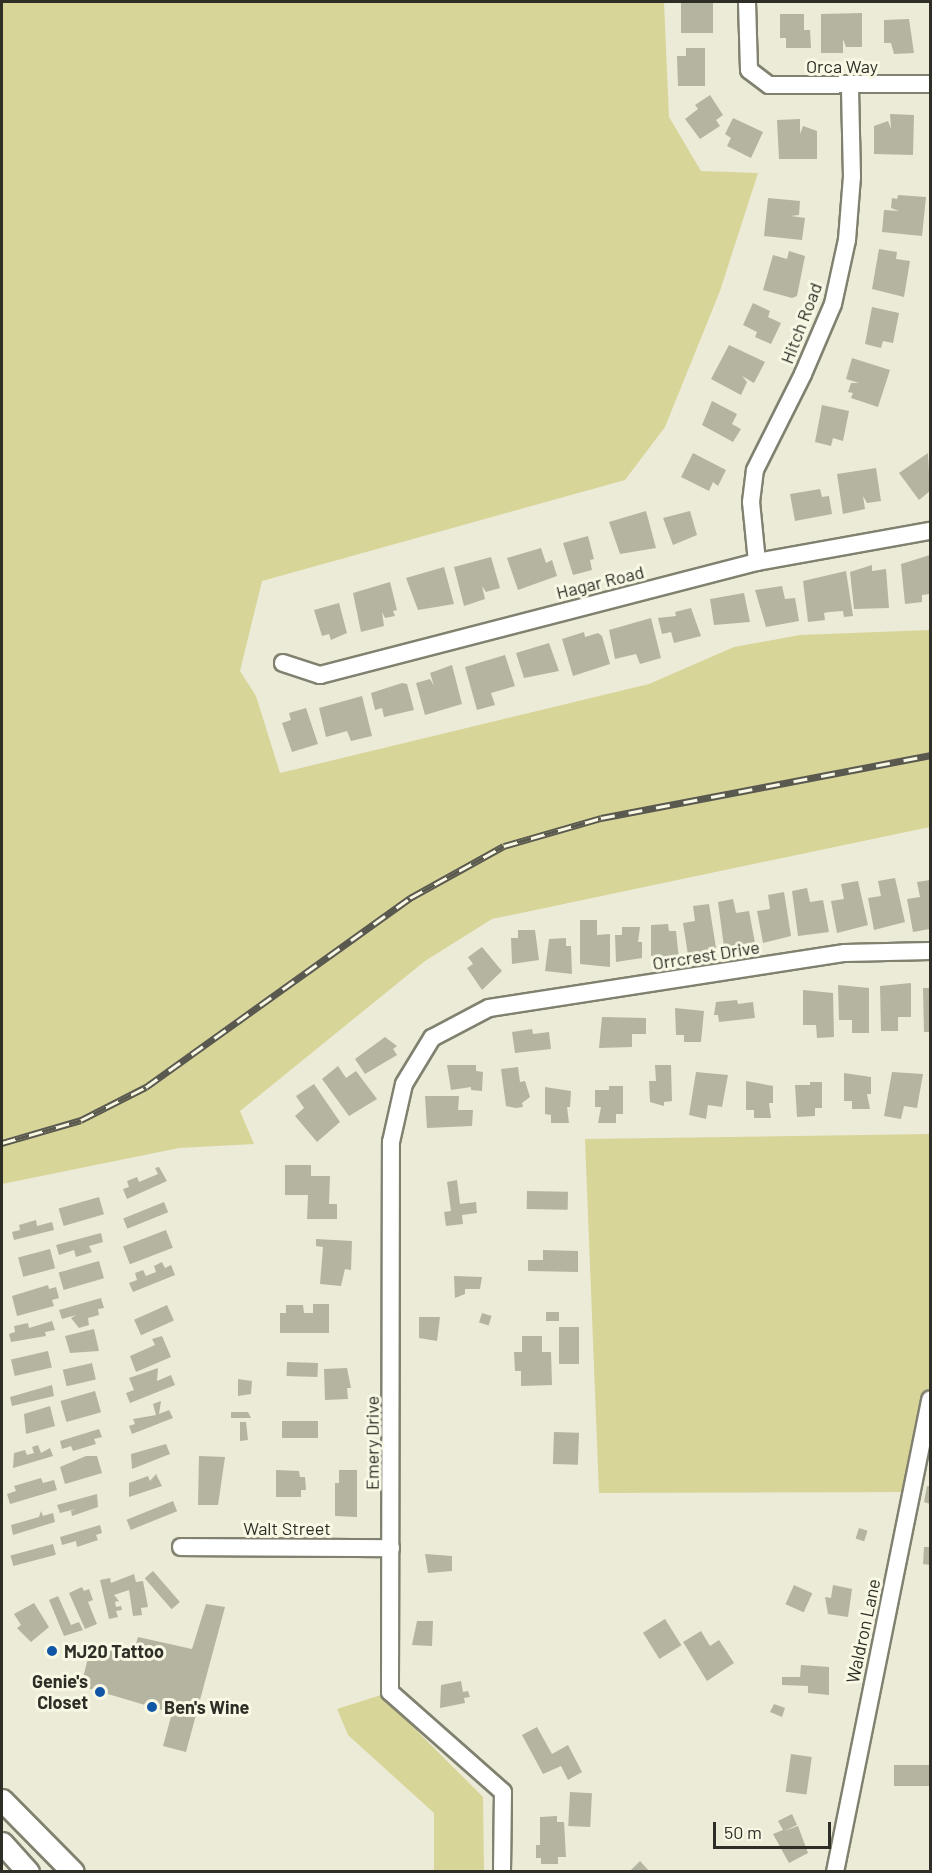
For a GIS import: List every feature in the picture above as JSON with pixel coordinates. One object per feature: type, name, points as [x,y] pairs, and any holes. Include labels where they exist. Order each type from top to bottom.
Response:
[{"type":"main road","points":[[2,1800],[73,1872]]},
{"type":"main road","points":[[2,1843],[28,1872]]},
{"type":"street","name":"Orca Way","points":[[747,2],[749,70],[755,77],[769,84],[850,87],[930,84]]},
{"type":"street","name":"Hitch Road","points":[[757,562],[751,502],[755,470],[803,374],[832,304],[847,240],[852,177],[850,87]]},
{"type":"street","name":"Hagar Road","points":[[283,663],[320,675],[757,562],[930,531]]},
{"type":"street","name":"Orrcrest Drive","points":[[489,1008],[845,953],[930,951]]},
{"type":"street","name":"Emery Drive","points":[[489,1008],[432,1038],[404,1084],[391,1142],[390,1692],[503,1792],[502,1872]]},
{"type":"street","name":"Waldron Lane","points":[[835,1872],[930,1399]]},
{"type":"street","name":"Walt Street","points":[[182,1546],[391,1548]]},
{"type":"shaded area","points":[[2,2],[664,2],[669,117],[701,171],[758,173],[720,291],[665,427],[625,480],[262,581],[240,671],[256,696],[280,773],[649,684],[734,647],[800,635],[930,630],[930,827],[492,919],[425,961],[240,1111],[254,1144],[179,1148],[2,1184]]},
{"type":"shaded area","points":[[930,1134],[930,1399],[912,1492],[599,1493],[585,1139]]},
{"type":"shaded area","points":[[381,1695],[483,1797],[484,1871],[434,1871],[434,1813],[348,1735],[337,1709]]},
{"type":"building","points":[[681,2],[713,2],[713,33],[681,33]]},
{"type":"building","points":[[862,13],[862,47],[846,47],[843,39],[843,53],[821,53],[821,14]]},
{"type":"building","points":[[780,14],[804,14],[804,30],[810,30],[811,48],[786,48],[786,38],[780,38]]},
{"type":"building","points":[[909,19],[914,53],[894,54],[891,43],[884,43],[884,20]]},
{"type":"building","points":[[686,48],[705,48],[705,86],[678,86],[677,56],[686,56]]},
{"type":"building","points":[[710,95],[723,115],[716,120],[720,126],[700,139],[685,119],[698,109],[695,105]]},
{"type":"building","points":[[890,114],[914,115],[913,155],[874,154],[874,126],[888,121],[891,129]]},
{"type":"building","points":[[733,118],[763,132],[751,158],[727,146],[731,138],[725,134]]},
{"type":"building","points":[[800,119],[800,134],[803,126],[817,131],[817,159],[779,159],[777,120]]},
{"type":"building","points":[[898,195],[926,197],[922,236],[882,232],[884,210],[899,211],[891,208],[892,198],[897,199]]},
{"type":"building","points":[[768,198],[800,201],[799,215],[791,216],[805,218],[802,240],[764,236]]},
{"type":"building","points":[[879,249],[897,252],[896,259],[910,261],[904,297],[872,289]]},
{"type":"building","points":[[789,251],[805,256],[797,296],[792,298],[763,290],[773,255],[787,259]]},
{"type":"building","points":[[753,303],[770,311],[768,317],[781,323],[771,344],[755,337],[757,332],[743,325]]},
{"type":"building","points":[[872,307],[899,313],[893,343],[883,341],[881,348],[865,344]]},
{"type":"building","points":[[729,345],[765,362],[754,383],[742,376],[747,382],[741,395],[711,379]]},
{"type":"building","points":[[852,358],[890,370],[878,407],[851,398],[853,393],[848,392],[851,383],[859,383],[846,379]]},
{"type":"building","points":[[712,401],[737,414],[732,424],[741,429],[733,442],[702,425]]},
{"type":"building","points":[[822,405],[849,411],[843,441],[833,438],[831,446],[815,442]]},
{"type":"building","points":[[693,453],[726,470],[718,486],[713,482],[709,491],[681,477]]},
{"type":"building","points":[[928,453],[930,491],[919,500],[899,473]]},
{"type":"building","points":[[876,468],[881,501],[867,503],[863,496],[865,509],[843,514],[837,474]]},
{"type":"building","points":[[820,489],[822,497],[829,496],[832,514],[795,521],[790,494]]},
{"type":"building","points":[[646,511],[656,548],[620,554],[609,522]]},
{"type":"building","points":[[690,511],[697,535],[673,545],[663,518]]},
{"type":"building","points":[[588,536],[594,559],[590,560],[592,570],[573,575],[563,543]]},
{"type":"building","points":[[541,548],[546,563],[552,560],[557,576],[518,590],[507,558]]},
{"type":"building","points":[[930,555],[930,594],[922,595],[922,602],[905,604],[901,564]]},
{"type":"building","points":[[491,557],[500,588],[486,592],[482,586],[485,599],[464,606],[454,567]]},
{"type":"building","points":[[872,565],[872,571],[886,569],[889,608],[854,609],[850,572]]},
{"type":"building","points":[[444,567],[454,604],[418,610],[406,578]]},
{"type":"building","points":[[846,571],[853,616],[844,617],[843,611],[829,612],[824,613],[825,620],[808,622],[803,581]]},
{"type":"building","points":[[390,582],[397,610],[393,611],[395,616],[385,618],[382,612],[384,626],[361,632],[353,593]]},
{"type":"building","points":[[782,586],[785,599],[795,598],[799,621],[766,627],[755,590]]},
{"type":"building","points":[[744,593],[750,622],[714,625],[710,599]]},
{"type":"building","points":[[339,603],[347,633],[331,640],[329,634],[322,636],[314,610]]},
{"type":"building","points":[[691,608],[701,636],[674,643],[671,632],[662,634],[658,618],[676,616],[675,612]]},
{"type":"building","points":[[651,618],[661,658],[640,664],[636,654],[615,659],[609,630]]},
{"type":"building","points":[[584,632],[585,637],[598,633],[602,636],[610,664],[573,676],[562,639]]},
{"type":"building","points":[[549,643],[559,671],[524,678],[516,653]]},
{"type":"building","points":[[505,655],[515,686],[491,693],[495,705],[477,710],[465,667]]},
{"type":"building","points":[[452,665],[462,704],[425,715],[416,683],[430,679],[434,686],[430,673]]},
{"type":"building","points":[[402,683],[407,684],[414,710],[384,717],[382,708],[375,710],[371,693]]},
{"type":"building","points":[[362,696],[372,736],[351,741],[347,731],[326,737],[319,708]]},
{"type":"building","points":[[306,708],[318,744],[292,752],[282,723],[291,720],[289,713]]},
{"type":"building","points":[[895,878],[905,922],[874,930],[868,898],[881,896],[878,881]]},
{"type":"building","points":[[930,880],[930,929],[913,932],[907,899],[920,897],[917,882]]},
{"type":"building","points":[[858,881],[868,925],[837,933],[831,901],[844,899],[841,884]]},
{"type":"building","points":[[807,888],[810,902],[823,900],[829,932],[798,936],[792,891]]},
{"type":"building","points":[[784,892],[791,936],[763,943],[757,911],[770,909],[768,895]]},
{"type":"building","points":[[733,899],[736,913],[749,911],[755,943],[724,947],[718,902]]},
{"type":"building","points":[[709,904],[716,948],[688,955],[683,923],[695,921],[693,906]]},
{"type":"building","points":[[580,920],[597,920],[597,935],[610,934],[610,967],[580,964]]},
{"type":"building","points":[[668,924],[669,931],[676,931],[679,959],[651,956],[651,925]]},
{"type":"building","points":[[622,927],[640,927],[638,942],[642,942],[642,958],[616,962],[615,935],[622,935]]},
{"type":"building","points":[[518,930],[535,930],[539,960],[512,964],[511,938],[518,938]]},
{"type":"building","points":[[566,938],[566,946],[571,946],[572,974],[545,971],[549,939]]},
{"type":"building","points":[[482,947],[502,971],[482,990],[467,968],[473,964],[468,957]]},
{"type":"building","points":[[911,983],[911,1017],[898,1017],[898,1031],[881,1031],[880,986]]},
{"type":"building","points":[[838,985],[869,988],[869,1033],[852,1033],[852,1020],[839,1020]]},
{"type":"building","points":[[923,988],[930,988],[930,1032],[924,1032]]},
{"type":"building","points":[[803,990],[833,993],[834,1037],[817,1038],[816,1025],[803,1025]]},
{"type":"building","points":[[737,1000],[738,1004],[753,1002],[755,1018],[719,1022],[718,1015],[714,1015],[716,1002]]},
{"type":"building","points":[[675,1008],[704,1011],[701,1042],[684,1042],[684,1035],[676,1035]]},
{"type":"building","points":[[602,1017],[646,1018],[646,1034],[632,1034],[632,1047],[599,1048]]},
{"type":"building","points":[[532,1029],[533,1034],[549,1032],[551,1049],[515,1053],[512,1032]]},
{"type":"building","points":[[385,1037],[397,1046],[393,1049],[397,1055],[365,1074],[355,1059]]},
{"type":"building","points":[[447,1065],[476,1065],[476,1071],[483,1072],[482,1091],[471,1090],[471,1087],[451,1090]]},
{"type":"building","points":[[655,1065],[671,1065],[672,1101],[664,1102],[664,1106],[650,1102],[649,1081],[656,1081]]},
{"type":"building","points":[[338,1066],[346,1078],[356,1071],[377,1099],[349,1116],[322,1079]]},
{"type":"building","points":[[518,1067],[520,1082],[525,1081],[530,1097],[522,1103],[523,1107],[516,1108],[506,1106],[501,1069]]},
{"type":"building","points":[[696,1072],[728,1075],[722,1107],[708,1105],[706,1119],[689,1115]]},
{"type":"building","points":[[892,1072],[923,1074],[917,1108],[904,1106],[901,1119],[884,1116]]},
{"type":"building","points":[[844,1073],[871,1077],[871,1094],[867,1094],[870,1109],[852,1109],[852,1101],[844,1101]]},
{"type":"building","points":[[746,1081],[773,1086],[773,1103],[769,1103],[771,1118],[754,1118],[754,1110],[746,1110]]},
{"type":"building","points":[[810,1082],[822,1082],[822,1108],[815,1108],[815,1116],[797,1117],[795,1085],[810,1085]]},
{"type":"building","points":[[314,1084],[340,1122],[317,1142],[295,1116],[304,1108],[296,1096]]},
{"type":"building","points":[[609,1086],[623,1086],[623,1114],[616,1114],[616,1123],[598,1123],[601,1107],[595,1107],[595,1090],[609,1090]]},
{"type":"building","points":[[545,1087],[571,1091],[570,1107],[567,1107],[569,1123],[551,1123],[551,1115],[545,1114]]},
{"type":"building","points":[[425,1096],[459,1096],[458,1110],[473,1110],[472,1126],[427,1128]]},
{"type":"building","points":[[285,1165],[311,1165],[311,1176],[330,1176],[329,1204],[337,1204],[337,1219],[307,1219],[308,1195],[285,1195]]},
{"type":"building","points":[[159,1167],[167,1181],[127,1199],[123,1189],[129,1187],[127,1181],[137,1177],[139,1182],[158,1174],[155,1168]]},
{"type":"building","points":[[457,1180],[460,1204],[476,1202],[477,1213],[462,1215],[463,1224],[446,1226],[444,1212],[451,1211],[447,1182]]},
{"type":"building","points":[[527,1191],[568,1192],[568,1210],[527,1209]]},
{"type":"building","points":[[99,1197],[104,1214],[64,1226],[59,1209]]},
{"type":"building","points":[[164,1202],[168,1212],[127,1229],[123,1218]]},
{"type":"building","points":[[36,1220],[37,1226],[52,1222],[54,1230],[14,1240],[12,1232],[20,1230],[19,1225]]},
{"type":"building","points":[[166,1230],[173,1248],[130,1264],[123,1246]]},
{"type":"building","points":[[101,1233],[103,1242],[89,1246],[92,1252],[76,1257],[74,1250],[59,1255],[56,1245]]},
{"type":"building","points":[[316,1239],[352,1241],[351,1270],[345,1269],[341,1286],[320,1284],[323,1247],[316,1246]]},
{"type":"building","points":[[50,1249],[55,1268],[23,1277],[18,1258]]},
{"type":"building","points":[[543,1250],[578,1251],[578,1272],[528,1271],[528,1260],[543,1260]]},
{"type":"building","points":[[99,1261],[104,1278],[64,1290],[59,1273]]},
{"type":"building","points":[[162,1262],[165,1268],[171,1265],[175,1275],[133,1292],[129,1283],[137,1280],[135,1273],[143,1270],[146,1276],[156,1272],[154,1266]]},
{"type":"building","points":[[454,1276],[482,1277],[480,1289],[465,1289],[465,1294],[455,1298]]},
{"type":"building","points":[[48,1285],[49,1289],[56,1287],[59,1298],[52,1300],[54,1306],[17,1316],[12,1296]]},
{"type":"building","points":[[101,1298],[104,1308],[98,1309],[99,1315],[88,1318],[89,1325],[79,1328],[71,1318],[76,1315],[62,1319],[59,1310]]},
{"type":"building","points":[[313,1304],[329,1304],[329,1333],[280,1333],[280,1313],[286,1313],[286,1305],[303,1305],[304,1313],[313,1313]]},
{"type":"building","points":[[167,1305],[174,1321],[141,1335],[134,1320]]},
{"type":"building","points":[[546,1312],[559,1312],[559,1321],[546,1321]]},
{"type":"building","points":[[482,1313],[492,1316],[489,1325],[479,1323]]},
{"type":"building","points":[[419,1317],[440,1317],[437,1341],[419,1338]]},
{"type":"building","points":[[52,1321],[55,1330],[45,1332],[46,1336],[11,1342],[9,1334],[15,1332],[14,1326],[28,1323],[29,1328]]},
{"type":"building","points":[[559,1327],[579,1327],[579,1364],[559,1364]]},
{"type":"building","points":[[94,1329],[99,1351],[70,1353],[65,1336]]},
{"type":"building","points":[[162,1336],[171,1357],[136,1372],[130,1356],[155,1345],[152,1339]]},
{"type":"building","points":[[522,1336],[542,1336],[542,1352],[551,1352],[552,1385],[521,1386],[521,1371],[515,1371],[514,1352],[522,1352]]},
{"type":"building","points":[[48,1351],[52,1368],[15,1376],[11,1360]]},
{"type":"building","points":[[287,1362],[318,1363],[317,1377],[287,1376]]},
{"type":"building","points":[[92,1363],[96,1380],[67,1386],[63,1370]]},
{"type":"building","points":[[158,1368],[157,1381],[171,1375],[175,1385],[130,1403],[126,1393],[134,1390],[129,1378]]},
{"type":"building","points":[[347,1368],[351,1388],[347,1388],[348,1399],[325,1400],[324,1369]]},
{"type":"building","points":[[238,1379],[252,1381],[251,1394],[238,1396]]},
{"type":"building","points":[[52,1385],[54,1396],[12,1406],[10,1397]]},
{"type":"building","points":[[95,1391],[101,1412],[66,1422],[60,1401]]},
{"type":"building","points":[[161,1401],[159,1414],[169,1410],[173,1418],[132,1434],[129,1426],[135,1424],[133,1419],[156,1415],[153,1404]]},
{"type":"building","points":[[50,1406],[55,1426],[26,1434],[24,1414]]},
{"type":"building","points":[[231,1412],[248,1412],[251,1418],[231,1418]]},
{"type":"building","points":[[282,1421],[318,1421],[318,1438],[282,1438]]},
{"type":"building","points":[[240,1422],[246,1422],[248,1440],[240,1441]]},
{"type":"building","points":[[99,1429],[102,1437],[94,1439],[96,1444],[73,1451],[71,1446],[62,1449],[60,1441]]},
{"type":"building","points":[[554,1432],[579,1433],[578,1465],[553,1464]]},
{"type":"building","points":[[166,1444],[170,1454],[132,1469],[131,1454]]},
{"type":"building","points":[[38,1445],[41,1453],[50,1448],[53,1456],[13,1468],[14,1453],[25,1450],[27,1455],[34,1453],[32,1447]]},
{"type":"building","points":[[86,1456],[97,1456],[102,1473],[65,1484],[60,1467]]},
{"type":"building","points":[[199,1456],[225,1457],[218,1505],[198,1505]]},
{"type":"building","points":[[276,1470],[299,1471],[300,1477],[305,1477],[306,1490],[301,1490],[301,1497],[276,1497]]},
{"type":"building","points":[[339,1470],[357,1470],[357,1517],[335,1516],[335,1483],[339,1483]]},
{"type":"building","points":[[156,1474],[162,1486],[129,1497],[129,1483],[148,1476],[150,1481]]},
{"type":"building","points":[[41,1478],[43,1483],[54,1480],[57,1490],[10,1504],[7,1494],[16,1491],[14,1486]]},
{"type":"building","points":[[927,1486],[930,1486],[930,1504],[924,1502]]},
{"type":"building","points":[[97,1494],[98,1507],[72,1516],[71,1511],[76,1509],[60,1513],[57,1505]]},
{"type":"building","points":[[173,1501],[177,1511],[131,1530],[127,1520]]},
{"type":"building","points":[[41,1511],[43,1516],[53,1513],[55,1522],[13,1535],[11,1525],[39,1517]]},
{"type":"building","points":[[100,1525],[102,1533],[96,1535],[98,1540],[77,1547],[76,1541],[62,1545],[60,1537]]},
{"type":"building","points":[[859,1528],[868,1531],[864,1541],[856,1538]]},
{"type":"building","points":[[53,1544],[56,1555],[13,1566],[10,1555]]},
{"type":"building","points":[[924,1547],[930,1547],[930,1565],[923,1564]]},
{"type":"building","points":[[425,1554],[452,1556],[452,1571],[428,1573]]},
{"type":"building","points":[[153,1571],[180,1602],[172,1609],[145,1578]]},
{"type":"building","points":[[134,1574],[136,1582],[143,1581],[148,1607],[141,1608],[142,1615],[133,1616],[129,1590],[114,1595],[119,1601],[115,1602],[116,1607],[121,1606],[122,1610],[116,1611],[118,1617],[109,1619],[100,1580],[110,1578],[111,1583]]},
{"type":"building","points":[[794,1585],[812,1593],[804,1612],[785,1604]]},
{"type":"building","points":[[833,1585],[852,1589],[848,1617],[828,1614],[825,1597],[831,1598]]},
{"type":"building","points":[[82,1587],[84,1591],[89,1589],[93,1600],[88,1602],[97,1624],[85,1629],[69,1593]]},
{"type":"building","points":[[58,1596],[71,1625],[79,1622],[83,1630],[64,1636],[49,1600]]},
{"type":"building","points":[[34,1603],[49,1627],[31,1642],[17,1628],[21,1625],[14,1614]]},
{"type":"building","points":[[206,1604],[225,1607],[186,1752],[163,1746],[172,1713],[81,1686],[89,1654],[94,1656],[98,1647],[132,1657],[138,1637],[192,1649]]},
{"type":"building","points":[[665,1619],[681,1645],[659,1659],[643,1633]]},
{"type":"building","points":[[417,1621],[433,1621],[432,1646],[412,1645]]},
{"type":"building","points":[[701,1631],[710,1646],[719,1640],[734,1663],[707,1681],[683,1642]]},
{"type":"building","points":[[801,1665],[829,1667],[829,1695],[808,1693],[808,1686],[782,1685],[782,1677],[800,1677]]},
{"type":"building","points":[[461,1681],[463,1692],[468,1691],[470,1697],[464,1698],[465,1703],[440,1708],[441,1685]]},
{"type":"building","points":[[774,1704],[785,1708],[782,1717],[770,1712]]},
{"type":"building","points":[[537,1727],[552,1754],[568,1745],[582,1772],[568,1780],[561,1766],[543,1774],[522,1735]]},
{"type":"building","points":[[791,1754],[812,1757],[807,1795],[786,1792]]},
{"type":"building","points":[[894,1765],[929,1765],[929,1786],[894,1786]]},
{"type":"building","points":[[570,1792],[592,1793],[590,1827],[568,1826]]},
{"type":"building","points":[[792,1814],[797,1825],[784,1831],[798,1826],[808,1853],[789,1863],[773,1834],[783,1830],[778,1821]]},
{"type":"building","points":[[557,1816],[557,1822],[564,1822],[566,1857],[558,1857],[558,1864],[541,1864],[541,1858],[536,1858],[536,1845],[540,1845],[540,1817]]},
{"type":"building","points":[[640,1861],[650,1872],[629,1872]]},
{"type":"railway","points":[[2,1143],[81,1120],[146,1087],[410,898],[504,846],[601,818],[930,755]]},
{"type":"place","name":"MJ20 Tattoo","points":[[52,1651]]},
{"type":"place","name":"Genie's Closet","points":[[100,1692]]},
{"type":"place","name":"Ben's Wine","points":[[152,1707]]}]
